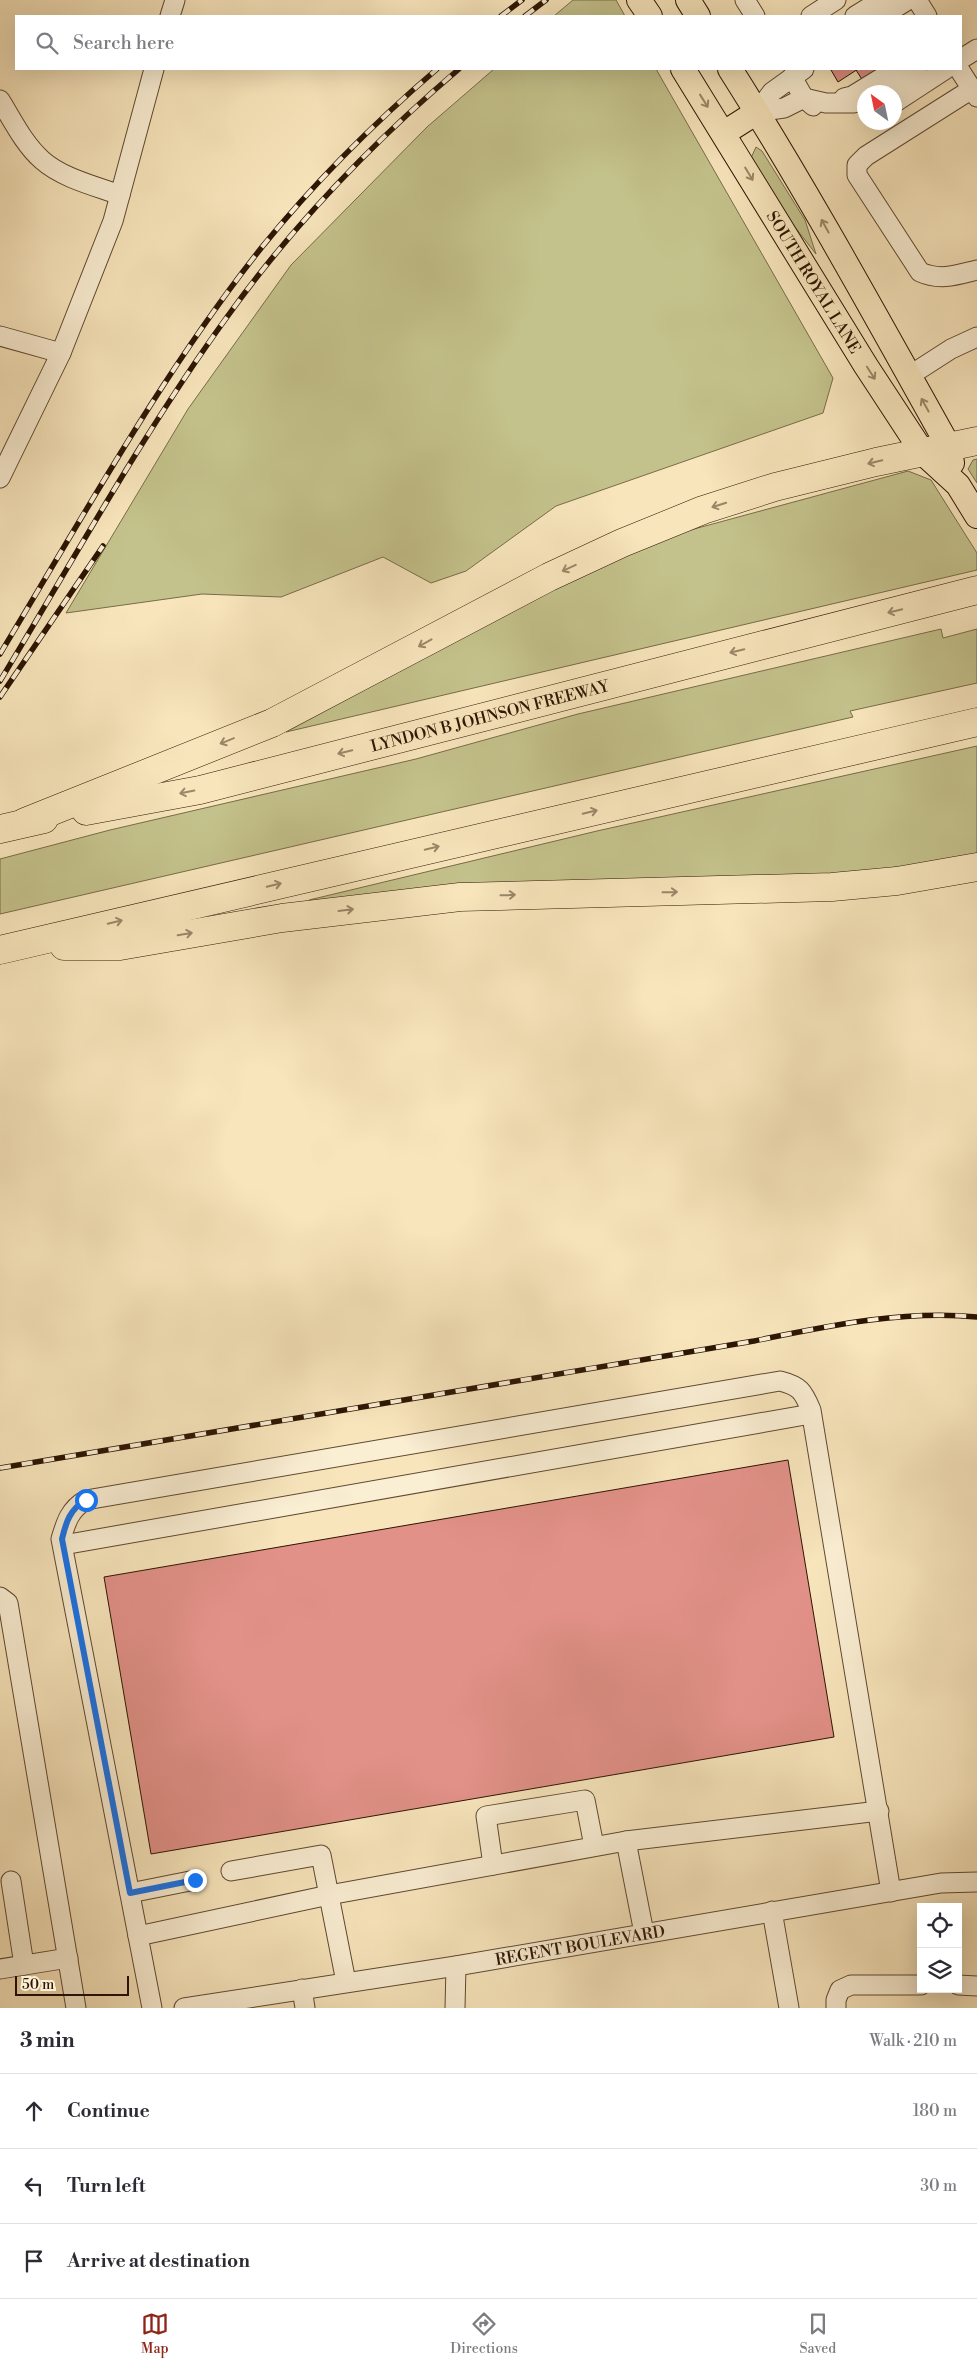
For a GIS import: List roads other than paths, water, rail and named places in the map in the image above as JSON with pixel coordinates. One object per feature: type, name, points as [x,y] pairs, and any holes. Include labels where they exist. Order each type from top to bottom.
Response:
[{"type":"highway","points":[[13,826],[272,723],[549,577],[622,543],[703,510],[775,487],[876,462],[977,441]]},
{"type":"highway","name":"LYNDON B JOHNSON FREEWAY","points":[[13,826],[200,790],[977,590]]},
{"type":"highway","points":[[8,948],[977,722]]},
{"type":"highway","points":[[8,948],[120,946],[282,918],[460,897],[832,887],[905,880],[977,867]]},
{"type":"main road","points":[[639,0],[649,15]]},
{"type":"main road","points":[[688,0],[697,15]]},
{"type":"main road","name":"SOUTH ROYAL LANE","points":[[684,70],[818,287],[936,450],[977,516]]},
{"type":"main road","name":"SOUTH ROYAL LANE","points":[[731,70],[800,181],[909,376],[936,450]]},
{"type":"main road","points":[[724,133],[757,112]]},
{"type":"main road","points":[[818,287],[849,268]]},
{"type":"street","points":[[170,15],[175,0]]},
{"type":"street","points":[[744,0],[754,15]]},
{"type":"street","points":[[813,15],[836,0]]},
{"type":"street","points":[[857,15],[881,0]]},
{"type":"street","points":[[886,15],[916,8]]},
{"type":"street","points":[[962,58],[977,48]]},
{"type":"street","points":[[0,478],[61,353],[113,221],[154,70]]},
{"type":"street","points":[[826,103],[872,70]]},
{"type":"street","points":[[826,103],[852,96],[894,70]]},
{"type":"street","points":[[890,85],[914,70]]},
{"type":"street","points":[[902,98],[944,70]]},
{"type":"street","points":[[960,70],[974,93],[866,156],[857,165],[857,176],[920,272],[930,277],[948,278],[977,270]]},
{"type":"street","points":[[757,112],[772,92],[798,73],[804,98],[819,111],[830,115],[857,115]]},
{"type":"street","points":[[757,112],[784,108],[804,98],[826,103],[857,102]]},
{"type":"street","points":[[0,100],[32,150],[44,162],[62,172],[120,195]]},
{"type":"street","points":[[0,336],[61,353]]},
{"type":"street","points":[[909,376],[951,349],[977,337]]},
{"type":"street","points":[[152,2008],[62,1545],[66,1522],[76,1506],[86,1500],[780,1381],[795,1385],[805,1395],[811,1414],[891,1892]]},
{"type":"street","points":[[62,1545],[811,1414]]},
{"type":"street","points":[[0,1597],[8,1603],[76,2008]]},
{"type":"street","points":[[493,1864],[486,1816],[585,1800],[594,1846]]},
{"type":"street","points":[[138,1936],[329,1895],[594,1846],[878,1810]]},
{"type":"street","points":[[626,1841],[644,1933]]},
{"type":"street","points":[[231,1871],[320,1855],[346,1982]]},
{"type":"street","points":[[130,1893],[195,1880]]},
{"type":"street","points":[[11,1881],[24,1965]]},
{"type":"street","name":"REGENT BOULEVARD","points":[[184,2008],[304,1999],[346,1982],[456,1966],[941,1883],[977,1882]]},
{"type":"street","points":[[772,1911],[789,2008]]},
{"type":"street","points":[[0,1969],[68,1958]]},
{"type":"street","points":[[455,2008],[456,1966]]},
{"type":"street","points":[[836,2008],[840,1990],[851,1985],[917,1985]]},
{"type":"street","points":[[962,1985],[977,1986]]},
{"type":"railway","points":[[502,15],[522,0]]},
{"type":"railway","points":[[526,15],[546,0]]},
{"type":"railway","points":[[0,654],[125,446],[225,295],[302,200],[368,132],[436,70]]},
{"type":"railway","points":[[0,681],[166,406],[252,283],[307,217],[365,155],[458,70]]},
{"type":"railway","points":[[0,697],[103,546]]},
{"type":"railway","points":[[0,1468],[754,1341],[837,1325],[920,1316],[949,1315],[977,1317]]}]
